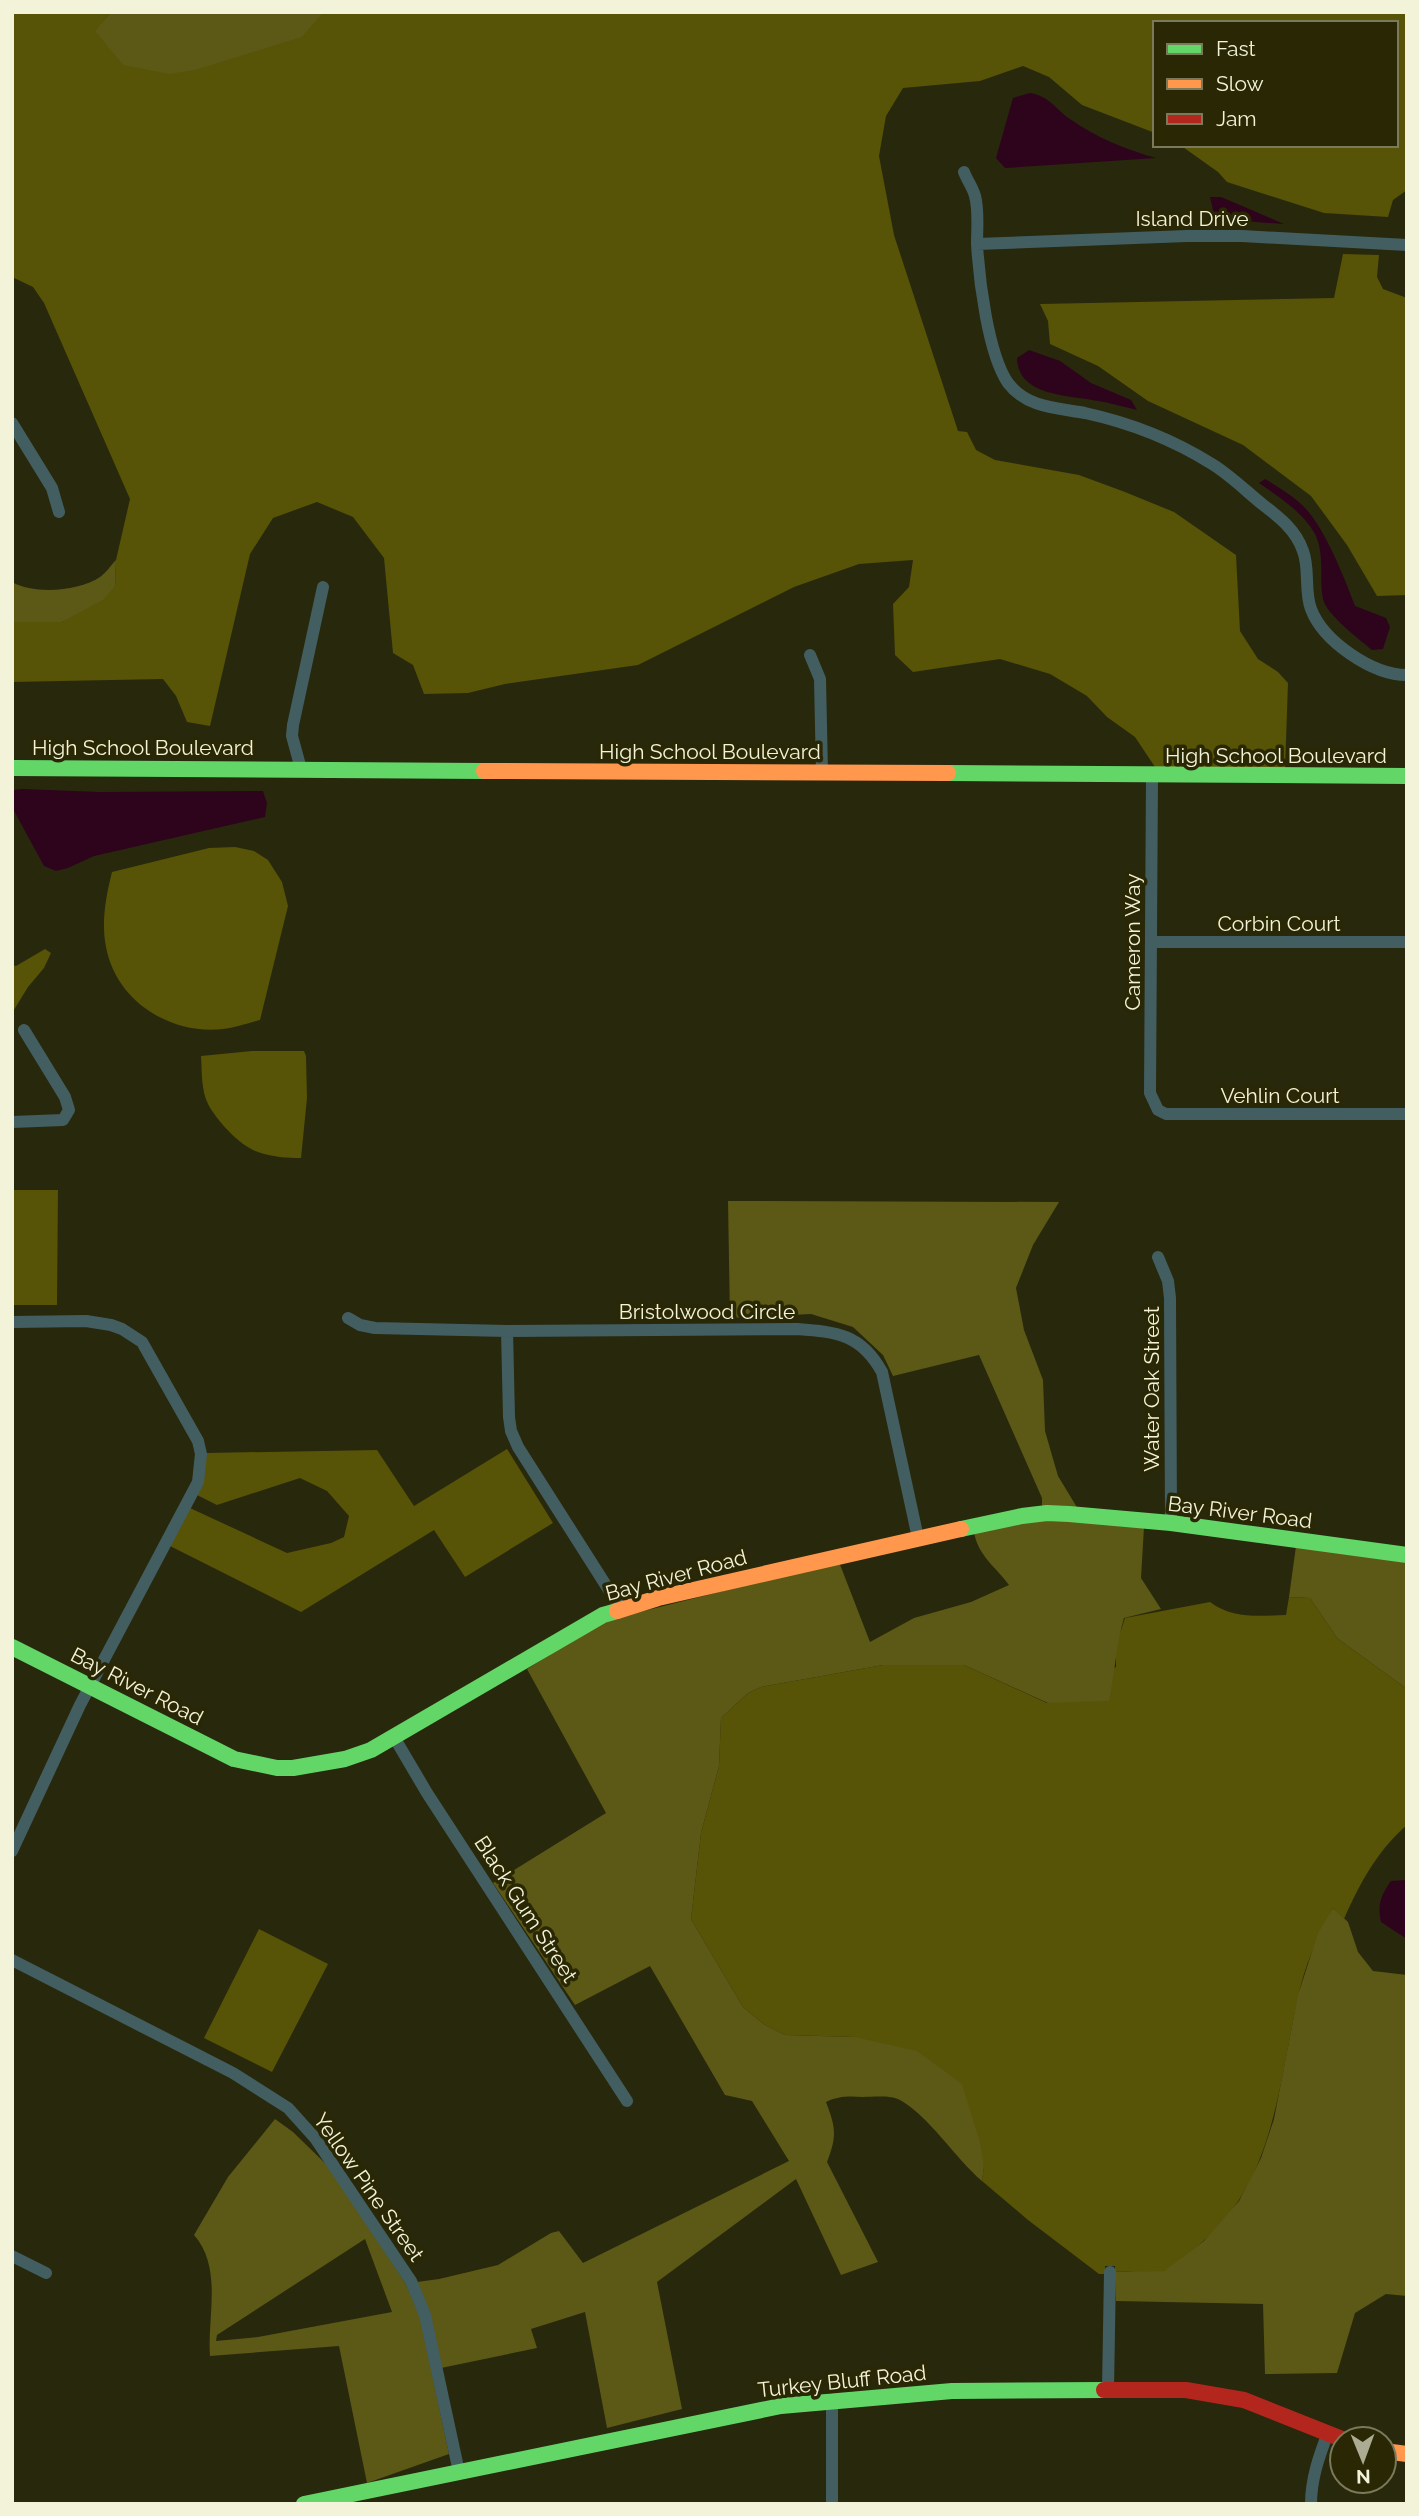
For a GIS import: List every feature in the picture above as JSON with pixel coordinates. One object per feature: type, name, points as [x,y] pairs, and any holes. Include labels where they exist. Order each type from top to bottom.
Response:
[{"type":"street","points":[[964,173],[976,197],[979,282],[987,320],[999,362],[1009,383],[1026,399],[1039,406],[1061,408],[1129,424],[1160,435],[1214,465],[1294,532],[1304,552],[1308,596],[1319,625],[1346,651],[1363,662],[1381,671],[1407,676]]},
{"type":"street","name":"Island Drive","points":[[977,244],[1201,236],[1407,245]]},
{"type":"street","points":[[12,423],[52,488],[59,512]]},
{"type":"street","points":[[301,769],[292,736],[293,725],[323,587]]},
{"type":"street","points":[[810,655],[820,679],[822,772]]},
{"type":"street","name":"High School Boulevard","points":[[12,768],[1407,776]]},
{"type":"street","name":"Cameron Way","points":[[1152,776],[1150,1093],[1156,1107]]},
{"type":"street","name":"Corbin Court","points":[[1152,942],[1407,942]]},
{"type":"street","points":[[12,1122],[63,1120],[69,1110],[65,1097],[23,1030]]},
{"type":"street","name":"Vehlin Court","points":[[1156,1107],[1167,1114],[1407,1114]]},
{"type":"street","name":"Water Oak Street","points":[[1158,1257],[1168,1281],[1170,1298],[1171,1523]]},
{"type":"street","name":"Bristolwood Circle","points":[[348,1318],[360,1325],[375,1328],[507,1331],[797,1329],[839,1334],[852,1339],[873,1355],[882,1372],[918,1538]]},
{"type":"street","points":[[12,1322],[97,1322],[122,1329],[142,1342],[198,1441],[201,1454],[198,1482],[90,1686],[12,1851]]},
{"type":"street","points":[[507,1331],[511,1431],[518,1447],[621,1609]]},
{"type":"street","name":"Bay River Road","points":[[12,1647],[234,1759],[277,1768],[310,1767],[371,1750],[603,1615],[657,1598],[918,1538],[1047,1513],[1171,1523],[1407,1555]]},
{"type":"street","name":"Black Gum Street","points":[[394,1737],[427,1793],[627,2101]]},
{"type":"street","name":"Yellow Pine Street","points":[[12,1960],[233,2073],[288,2108],[315,2138],[411,2281],[425,2315],[459,2472]]},
{"type":"street","points":[[12,2256],[46,2273]]},
{"type":"street","points":[[1108,2389],[1110,2272]]},
{"type":"street","name":"Turkey Bluff Road","points":[[304,2504],[781,2406],[952,2391],[1186,2390],[1244,2400],[1328,2433]]},
{"type":"street","points":[[832,2400],[832,2504]]},
{"type":"street","points":[[1311,2504],[1311,2488],[1319,2456],[1328,2445]]},
{"type":"shaded area","points":[[12,12],[111,12],[96,31],[321,15],[321,12],[1407,12],[1407,190],[1393,200],[1388,217],[1324,213],[1227,182],[1218,172],[1183,147],[1398,147],[1398,21],[1153,21],[1153,132],[1082,105],[1049,77],[1023,66],[980,81],[903,88],[886,116],[879,156],[894,235],[958,431],[967,432],[976,450],[995,460],[1079,475],[1174,512],[1236,555],[1240,631],[1258,659],[1278,672],[1288,683],[1285,770],[1157,770],[1135,737],[1107,717],[1087,696],[1050,674],[1000,659],[913,672],[895,655],[893,604],[909,587],[913,560],[859,564],[794,587],[638,665],[505,684],[468,693],[424,694],[413,665],[393,653],[384,558],[353,517],[317,502],[273,518],[250,554],[210,726],[187,722],[176,696],[163,679],[12,682],[12,622],[62,622],[115,586],[116,560],[130,499],[44,303],[33,287],[12,277]]},
{"type":"shaded area","points":[[111,12],[321,12],[321,15],[302,37],[195,70],[169,74],[123,65],[95,31]]},
{"type":"shaded area","points":[[1030,93],[1048,100],[1080,126],[1101,137],[1156,158],[1005,168],[996,158],[1013,98]]},
{"type":"shaded area","points":[[1210,197],[1221,197],[1284,224],[1215,219]]},
{"type":"shaded area","points":[[1343,254],[1379,255],[1377,277],[1383,289],[1407,298],[1407,595],[1377,596],[1347,545],[1311,496],[1243,445],[1148,401],[1098,366],[1050,344],[1048,321],[1040,304],[1334,298]]},
{"type":"shaded area","points":[[1029,350],[1060,361],[1091,383],[1131,400],[1137,410],[1060,395],[1036,387],[1026,380],[1020,371],[1017,358]]},
{"type":"shaded area","points":[[1265,479],[1301,504],[1317,524],[1355,606],[1386,618],[1390,627],[1383,649],[1372,650],[1325,605],[1320,550],[1315,534],[1297,512],[1259,483]]},
{"type":"shaded area","points":[[116,560],[115,586],[103,600],[62,622],[12,622],[12,582],[44,590],[81,586],[100,577]]},
{"type":"shaded area","points":[[12,790],[100,792],[263,791],[267,803],[265,817],[94,856],[56,871],[44,866],[12,807]]},
{"type":"shaded area","points":[[235,847],[254,851],[268,860],[282,882],[288,906],[260,1020],[237,1027],[203,1029],[165,1020],[133,998],[112,966],[106,947],[104,919],[112,872],[209,848]]},
{"type":"shaded area","points":[[45,949],[51,953],[44,968],[12,1013],[12,965],[16,966]]},
{"type":"shaded area","points":[[252,1051],[304,1051],[307,1098],[301,1158],[274,1156],[251,1149],[230,1132],[208,1104],[203,1087],[201,1056]]},
{"type":"shaded area","points":[[12,1190],[58,1190],[57,1305],[12,1305]]},
{"type":"shaded area","points":[[728,1201],[1059,1202],[1033,1245],[1016,1288],[1024,1330],[1043,1380],[1045,1431],[1058,1476],[1078,1509],[1042,1506],[1042,1498],[979,1355],[893,1376],[883,1355],[853,1327],[811,1314],[730,1318]]},
{"type":"shaded area","points":[[507,1449],[553,1523],[465,1577],[434,1530],[301,1612],[170,1546],[190,1508],[287,1553],[331,1543],[344,1537],[349,1516],[327,1491],[300,1478],[217,1505],[197,1495],[206,1453],[377,1450],[414,1506]]},
{"type":"shaded area","points":[[1047,1519],[1144,1527],[1141,1578],[1161,1609],[1124,1618],[1109,1701],[1048,1703],[964,1665],[883,1665],[761,1687],[748,1693],[721,1718],[719,1766],[701,1833],[691,1919],[743,2007],[765,2025],[785,2035],[855,2037],[917,2051],[962,2084],[980,2142],[984,2167],[982,2181],[921,2116],[900,2100],[887,2097],[853,2097],[830,2100],[826,2102],[832,2119],[834,2138],[827,2162],[878,2262],[841,2275],[796,2179],[657,2282],[682,2409],[607,2428],[585,2312],[531,2329],[537,2348],[441,2368],[417,2282],[498,2265],[551,2233],[559,2231],[583,2263],[789,2161],[752,2101],[725,2095],[650,1966],[575,2005],[493,1883],[606,1813],[527,1669],[604,1621],[839,1562],[870,1642],[914,1618],[971,1602],[1009,1585],[983,1555],[974,1532]]},
{"type":"shaded area","points":[[1296,1546],[1407,1561],[1407,1689],[1337,1638],[1310,1598],[1289,1597]]},
{"type":"shaded area","points":[[1289,1597],[1310,1598],[1337,1638],[1407,1689],[1407,1825],[1370,1868],[1344,1919],[1333,1908],[1317,1941],[1301,1986],[1268,2137],[1256,2169],[1239,2199],[1218,2227],[1167,2270],[1115,2272],[1115,2266],[1105,2266],[1105,2274],[1099,2274],[982,2181],[984,2166],[855,2037],[785,2035],[765,2025],[743,2007],[691,1919],[701,1833],[719,1766],[721,1718],[748,1693],[761,1687],[883,1665],[964,1665],[1047,1703],[1116,1667],[1116,1645],[1125,1618],[1210,1602],[1237,1614],[1286,1615]]},
{"type":"shaded area","points":[[1407,1880],[1407,1939],[1381,1922],[1379,1910],[1382,1896],[1391,1881]]},
{"type":"shaded area","points":[[1333,1908],[1348,1922],[1358,1952],[1373,1971],[1407,1975],[1407,2296],[1386,2294],[1355,2313],[1337,2373],[1265,2374],[1263,2304],[1116,2301],[1115,2272],[1164,2271],[1204,2241],[1239,2201],[1261,2158],[1274,2119],[1298,1995],[1318,1933]]},
{"type":"shaded area","points":[[259,1929],[328,1964],[272,2072],[204,2038]]},
{"type":"shaded area","points":[[275,2119],[293,2132],[329,2167],[406,2284],[420,2317],[449,2454],[367,2483],[339,2346],[210,2356],[211,2278],[203,2248],[194,2235],[228,2177]],"holes":[[[365,2239],[392,2312],[258,2337],[216,2341],[217,2335]]]},
{"type":"traffic: fast","points":[[12,768],[484,771]]},
{"type":"traffic: fast","points":[[948,773],[1407,776]]},
{"type":"traffic: fast","points":[[961,1529],[1022,1516],[1069,1514],[1171,1523],[1407,1555]]},
{"type":"traffic: fast","points":[[12,1647],[234,1759],[277,1768],[293,1768],[345,1759],[371,1750],[603,1615],[617,1611]]},
{"type":"traffic: fast","points":[[304,2504],[781,2406],[952,2391],[1104,2390]]},
{"type":"traffic: slow","points":[[484,771],[948,773]]},
{"type":"traffic: slow","points":[[617,1611],[658,1598],[961,1529]]},
{"type":"traffic: slow","points":[[1398,2453],[1407,2454]]},
{"type":"traffic: jam","points":[[1104,2390],[1186,2390],[1244,2400],[1328,2433]]}]
